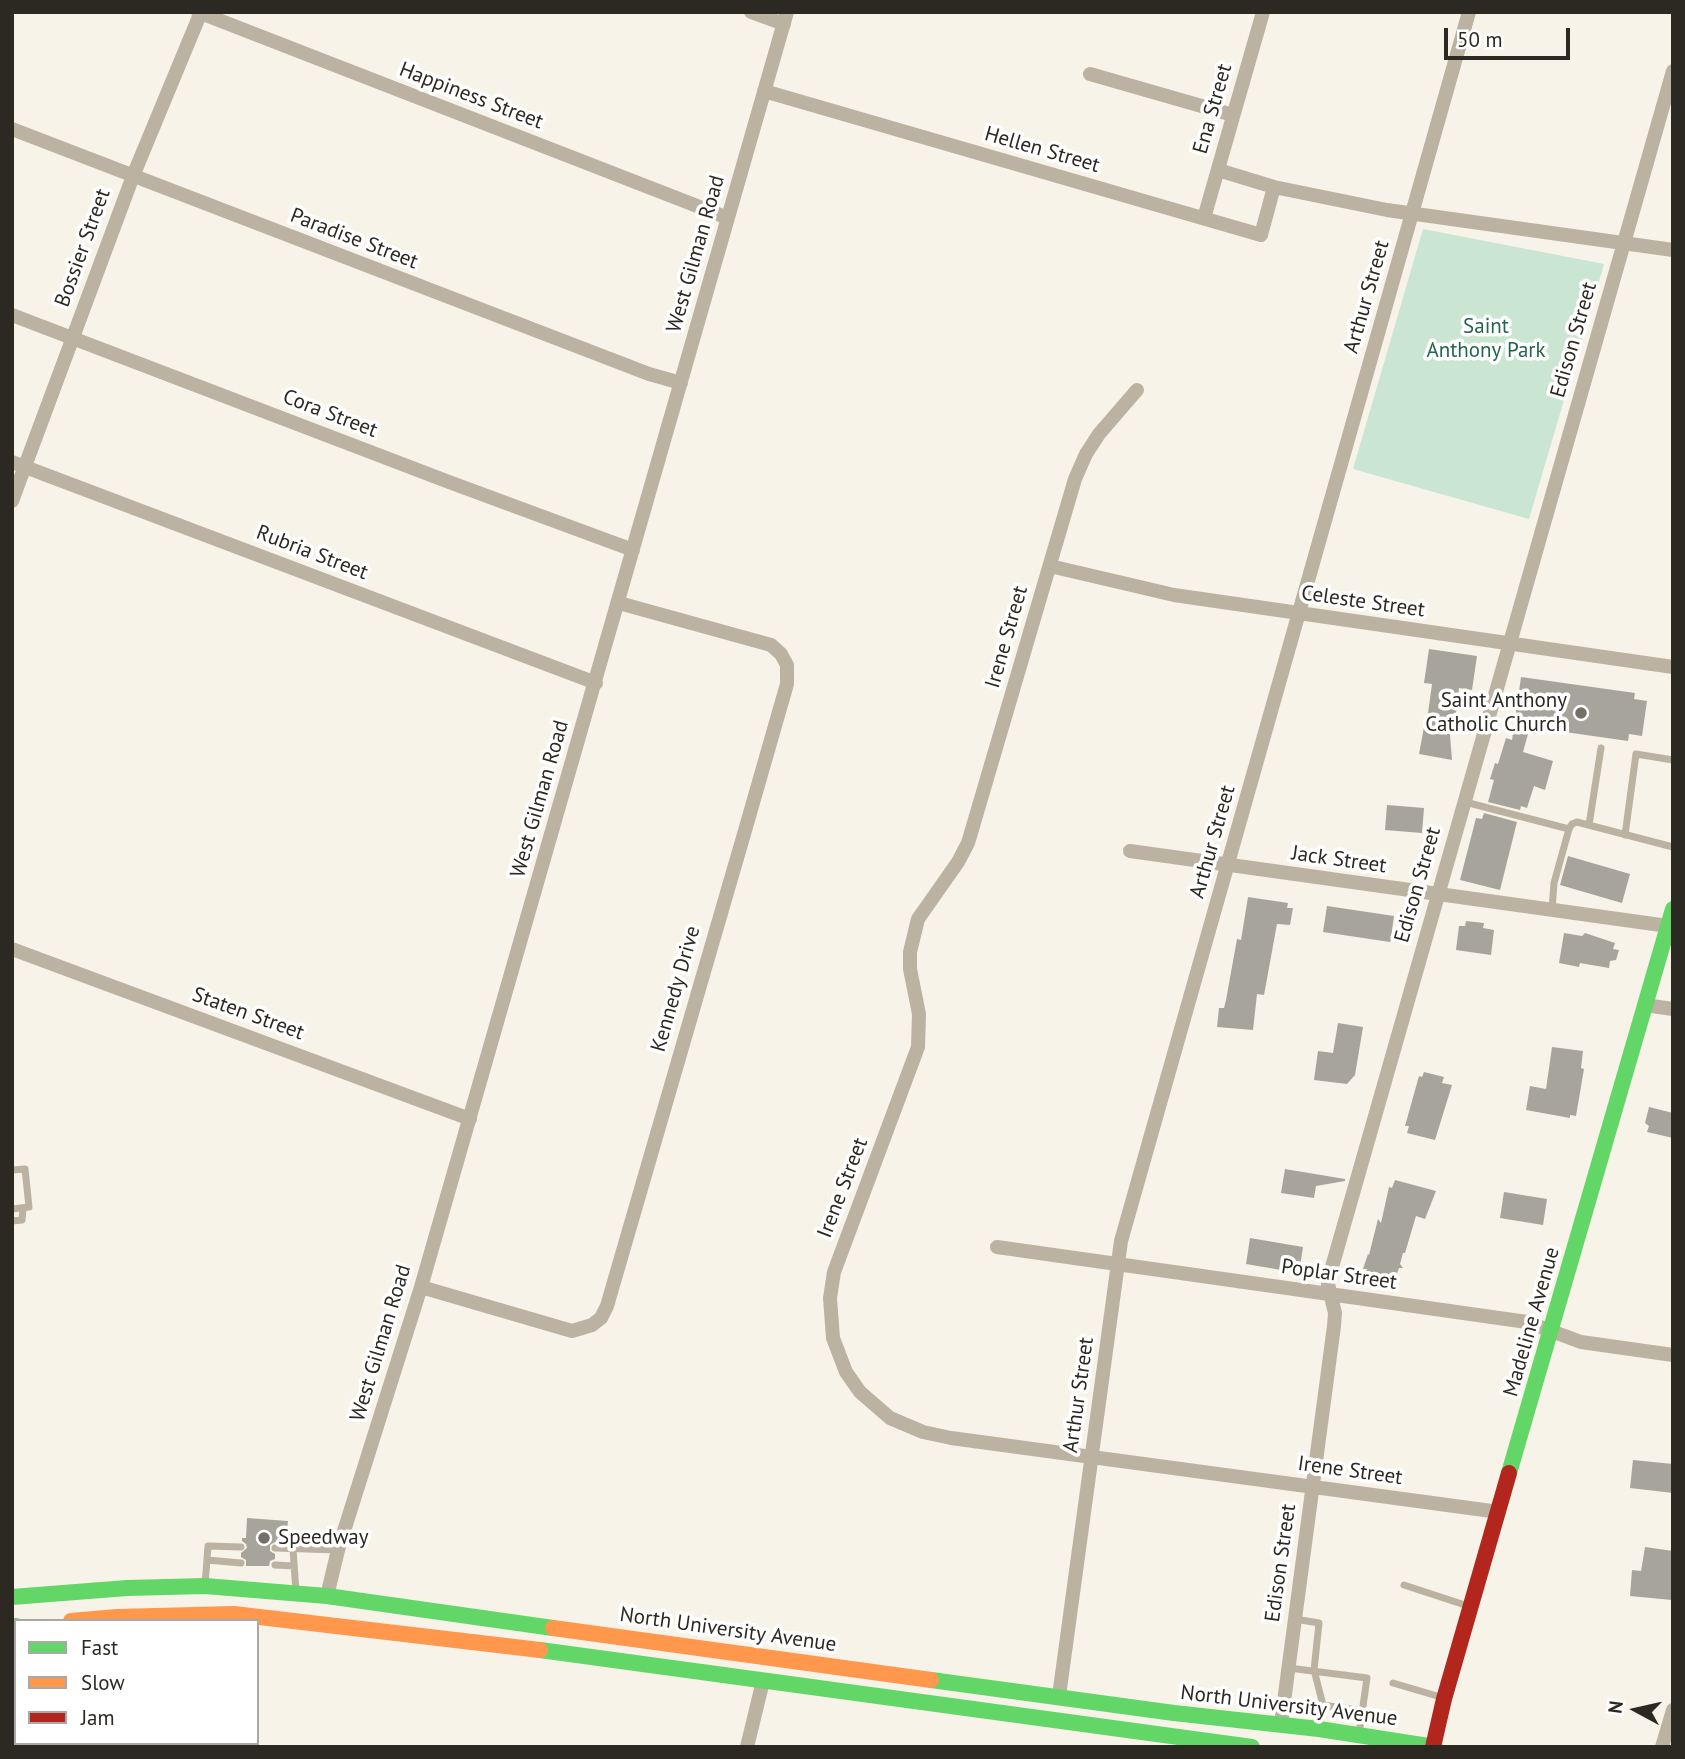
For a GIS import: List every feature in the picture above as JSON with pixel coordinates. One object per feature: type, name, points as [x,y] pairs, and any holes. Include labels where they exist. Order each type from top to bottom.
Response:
[{"type":"main road","name":"Madeline Avenue","points":[[1434,1746],[1444,1699],[1673,909]]},
{"type":"main road","name":"North University Avenue","points":[[12,1597],[127,1588],[205,1586],[296,1592],[1174,1713],[1281,1724],[1434,1746]]},
{"type":"main road","name":"North University Avenue","points":[[117,1619],[251,1619]]},
{"type":"main road","name":"North University Avenue","points":[[259,1620],[624,1660],[1170,1741],[1252,1747]]},
{"type":"street","points":[[751,12],[785,18]]},
{"type":"street","name":"Ena Street","points":[[1204,218],[1263,12]]},
{"type":"street","name":"Arthur Street","points":[[1059,1696],[1118,1265],[1127,1220],[1469,12]]},
{"type":"street","name":"Bossier Street","points":[[12,501],[19,464],[73,338],[132,176],[200,13]]},
{"type":"street","name":"Happiness Street","points":[[200,13],[728,218]]},
{"type":"street","name":"West Gilman Road","points":[[327,1596],[338,1550],[421,1287],[470,1119],[785,18]]},
{"type":"street","name":"Edison Street","points":[[1281,1724],[1334,1326],[1335,1313],[1330,1295],[1329,1274],[1673,71]]},
{"type":"street","points":[[1090,74],[1233,115]]},
{"type":"street","name":"Hellen Street","points":[[764,91],[1261,235],[1274,187]]},
{"type":"street","name":"Paradise Street","points":[[12,129],[611,360],[681,383]]},
{"type":"street","points":[[1218,170],[1274,187],[1412,214],[1673,250]]},
{"type":"street","name":"Cora Street","points":[[12,315],[633,550]]},
{"type":"street","name":"Irene Street","points":[[1137,390],[1099,434],[1086,454],[1075,480],[968,843],[918,919],[909,969],[919,1014],[918,1047],[834,1272],[829,1311],[833,1338],[846,1372],[870,1402],[890,1418],[923,1432],[1499,1512]]},
{"type":"street","name":"Rubria Street","points":[[19,464],[596,683]]},
{"type":"street","name":"Celeste Street","points":[[1050,566],[1174,595],[1673,667]]},
{"type":"street","name":"Kennedy Drive","points":[[421,1287],[572,1331],[592,1325],[601,1318],[787,684],[787,666],[781,654],[771,645],[619,603]]},
{"type":"street","name":"Jack Street","points":[[1130,851],[1668,926]]},
{"type":"street","name":"Staten Street","points":[[12,949],[470,1119]]},
{"type":"street","points":[[1645,1004],[1673,1009]]},
{"type":"street","name":"Poplar Street","points":[[997,1247],[1527,1322],[1581,1342],[1673,1355]]},
{"type":"street","points":[[747,1747],[763,1681]]},
{"type":"street","points":[[1662,1747],[1673,1710]]},
{"type":"lane","points":[[1589,825],[1601,748]]},
{"type":"lane","points":[[1625,835],[1636,754],[1673,760]]},
{"type":"lane","points":[[1464,802],[1569,829]]},
{"type":"lane","points":[[1552,911],[1554,883],[1572,824],[1577,822],[1673,847]]},
{"type":"lane","points":[[12,1170],[25,1169],[26,1208],[22,1220],[12,1221]]},
{"type":"lane","points":[[12,1209],[26,1208]]},
{"type":"lane","points":[[205,1586],[208,1546],[241,1547]]},
{"type":"lane","points":[[275,1548],[338,1550]]},
{"type":"lane","points":[[293,1549],[296,1592]]},
{"type":"lane","points":[[207,1560],[241,1563]]},
{"type":"lane","points":[[275,1564],[293,1566]]},
{"type":"lane","points":[[1404,1585],[1471,1607]]},
{"type":"lane","points":[[1295,1619],[1319,1623],[1314,1670],[1323,1705],[1319,1729]]},
{"type":"lane","points":[[1288,1667],[1367,1678],[1359,1735]]},
{"type":"lane","points":[[1393,1684],[1444,1699]]},
{"type":"lane","points":[[1323,1705],[1363,1711]]},
{"type":"green space","name":"Saint Anthony Park","points":[[1423,229],[1604,264],[1529,519],[1353,469]]},
{"type":"building","points":[[1429,649],[1477,656],[1472,690],[1459,688],[1450,735],[1452,760],[1419,754],[1424,727],[1426,728],[1432,684],[1424,683]]},
{"type":"building","name":"Saint Anthony Catholic Church","points":[[1521,677],[1635,693],[1634,699],[1647,701],[1642,736],[1629,734],[1628,741],[1530,727],[1523,752],[1553,761],[1545,790],[1534,786],[1527,808],[1521,806],[1520,810],[1488,802],[1495,763],[1498,764],[1506,738],[1512,740]]},
{"type":"building","points":[[1387,805],[1424,808],[1422,833],[1385,830]]},
{"type":"building","points":[[1484,813],[1517,822],[1500,890],[1460,880],[1476,818],[1482,819]]},
{"type":"building","points":[[1568,856],[1630,874],[1622,903],[1560,885]]},
{"type":"building","points":[[1248,897],[1288,903],[1287,908],[1293,908],[1290,925],[1277,924],[1264,995],[1257,994],[1253,1030],[1217,1027],[1219,1008],[1224,1008],[1226,1000],[1237,939],[1241,940]]},
{"type":"building","points":[[1327,906],[1394,916],[1394,934],[1390,942],[1323,932]]},
{"type":"building","points":[[1466,921],[1484,923],[1483,928],[1494,930],[1491,955],[1456,950],[1459,926],[1465,926]]},
{"type":"building","points":[[1564,933],[1582,936],[1585,933],[1615,943],[1613,949],[1619,950],[1616,960],[1610,961],[1609,968],[1559,963]]},
{"type":"building","points":[[1338,1023],[1363,1027],[1355,1075],[1347,1084],[1314,1080],[1318,1051],[1333,1053]]},
{"type":"building","points":[[1552,1047],[1583,1051],[1581,1068],[1584,1069],[1576,1116],[1570,1115],[1570,1118],[1526,1110],[1530,1086],[1546,1089]]},
{"type":"building","points":[[1424,1072],[1444,1077],[1442,1083],[1452,1085],[1435,1140],[1407,1133],[1409,1126],[1405,1126],[1419,1076],[1422,1077]]},
{"type":"building","points":[[1649,1107],[1673,1113],[1673,1138],[1647,1132],[1649,1126],[1645,1123]]},
{"type":"building","points":[[1285,1169],[1345,1181],[1316,1186],[1314,1198],[1281,1193]]},
{"type":"building","points":[[1395,1180],[1436,1191],[1425,1219],[1416,1216],[1400,1264],[1403,1268],[1399,1268],[1393,1286],[1365,1277],[1367,1269],[1363,1269],[1378,1219],[1381,1223],[1389,1187],[1392,1188]]},
{"type":"building","points":[[1504,1192],[1547,1199],[1543,1225],[1500,1218]]},
{"type":"building","points":[[1250,1238],[1303,1247],[1299,1273],[1246,1264]]},
{"type":"building","points":[[1633,1460],[1673,1464],[1673,1493],[1630,1488]]},
{"type":"building","points":[[247,1518],[288,1521],[286,1542],[270,1545],[275,1559],[270,1561],[269,1566],[246,1566],[246,1560],[241,1557],[241,1553],[247,1548],[242,1538],[246,1538]]},
{"type":"building","points":[[1645,1547],[1673,1551],[1672,1600],[1630,1596],[1632,1570],[1641,1571]]},
{"type":"traffic: fast","points":[[1509,1473],[1673,909]]},
{"type":"traffic: fast","points":[[12,1597],[127,1588],[205,1586],[327,1596],[553,1628]]},
{"type":"traffic: fast","points":[[540,1650],[1252,1747]]},
{"type":"traffic: fast","points":[[931,1680],[1174,1713],[1319,1729],[1435,1747]]},
{"type":"traffic: slow","points":[[94,1619],[234,1614],[540,1650]]},
{"type":"traffic: slow","points":[[553,1628],[931,1680]]},
{"type":"traffic: jam","points":[[1433,1747],[1444,1699],[1509,1473]]},
{"type":"place","name":"Saint Anthony Catholic Church","points":[[1581,713]]},
{"type":"place","name":"Speedway","points":[[264,1538]]}]
